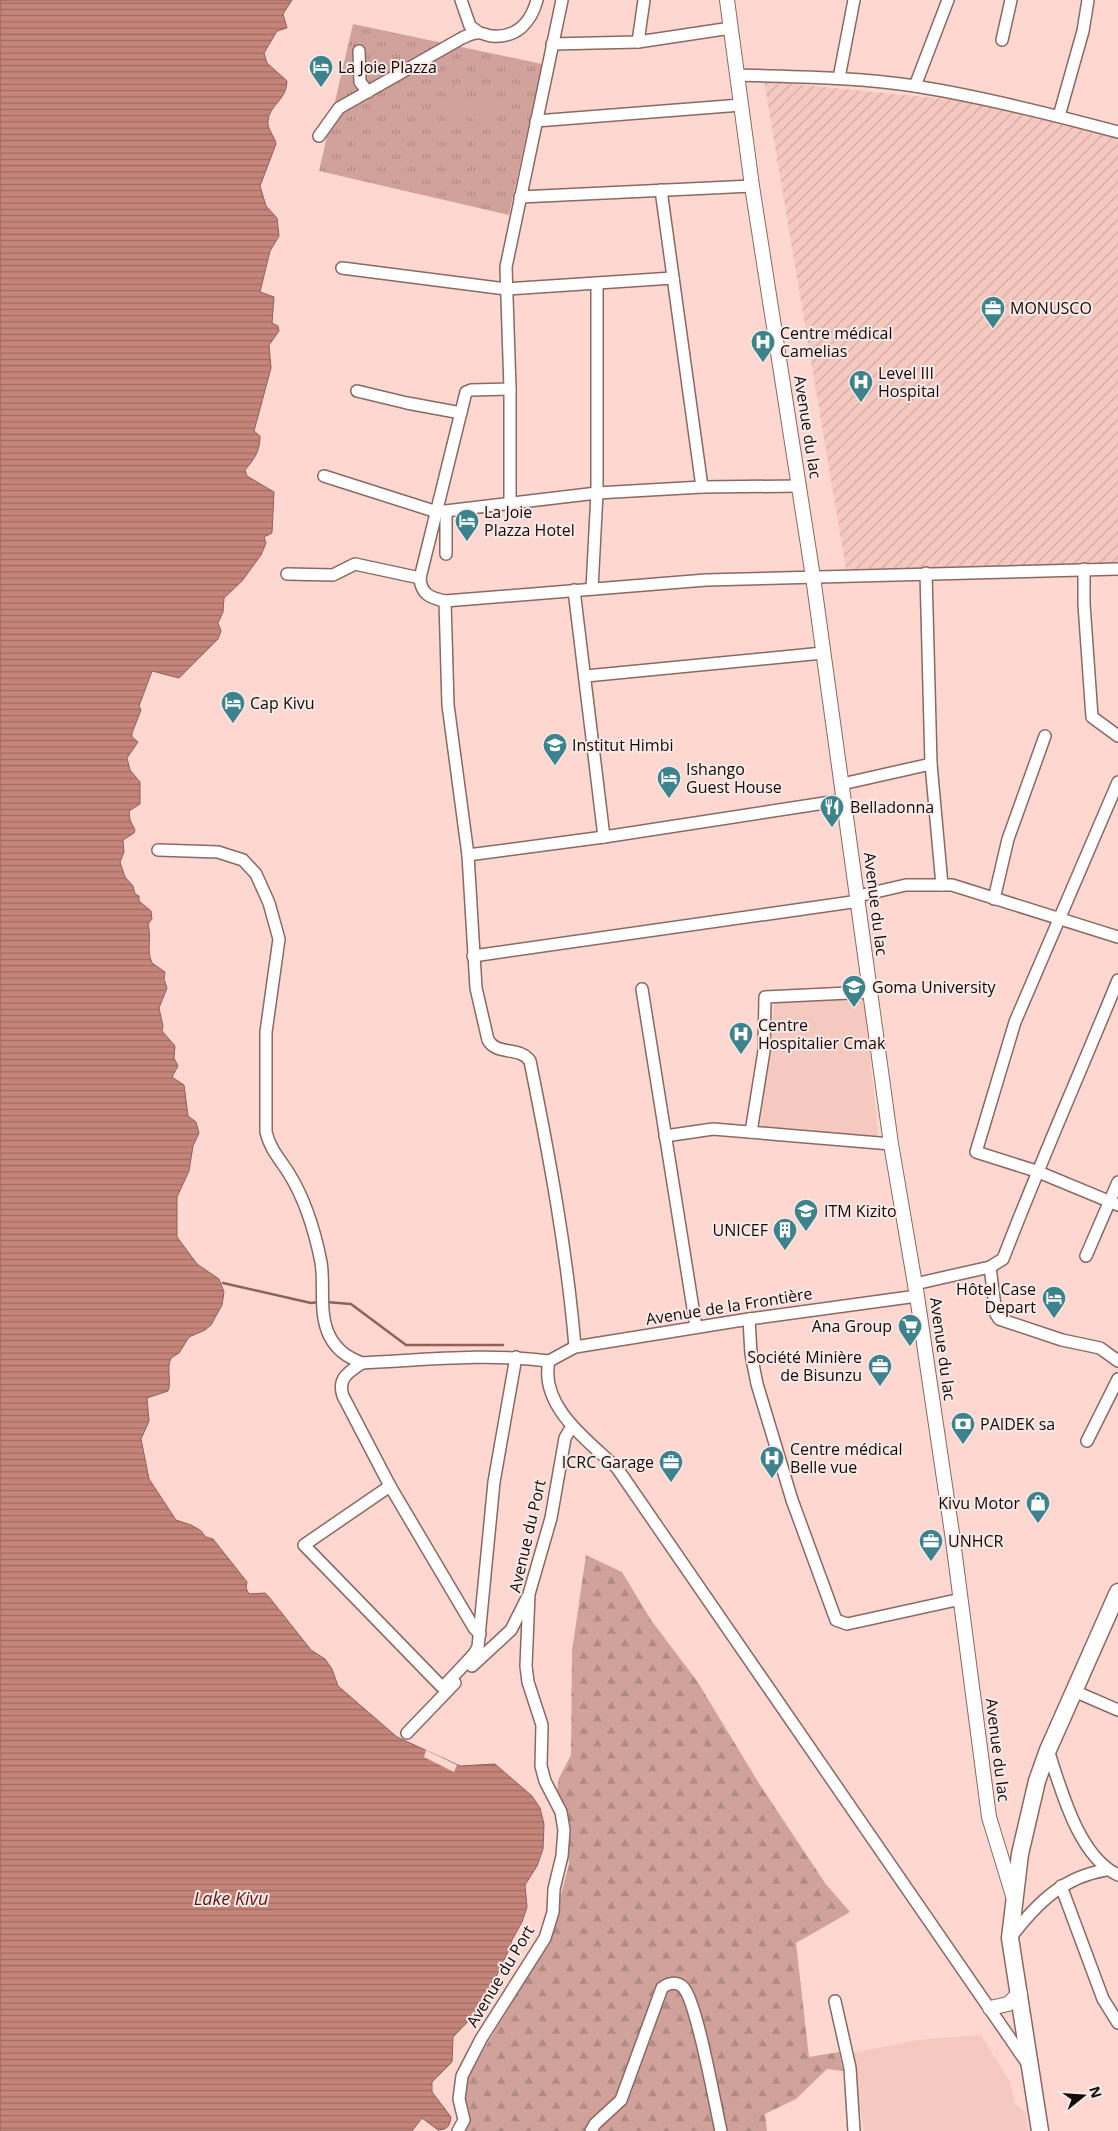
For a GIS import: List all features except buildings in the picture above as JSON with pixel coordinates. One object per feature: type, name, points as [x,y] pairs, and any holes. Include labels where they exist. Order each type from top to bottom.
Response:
[{"type":"highway","points":[[1040,2131],[1033,2071],[1010,1938],[1020,1854],[1027,1818],[1048,1750],[1118,1592]]},
{"type":"main road","name":"Avenue du lac","points":[[727,0],[752,186],[800,486],[891,1144],[916,1290],[961,1599],[989,1817],[1014,1900]]},
{"type":"main road","points":[[990,2008],[1008,2004],[1020,1993]]},
{"type":"street","points":[[462,0],[470,26],[478,32],[492,36],[510,34],[524,27],[534,11],[537,0]]},
{"type":"street","points":[[510,502],[510,389],[506,267],[562,0]]},
{"type":"street","points":[[638,42],[644,0]]},
{"type":"street","points":[[839,78],[854,0]]},
{"type":"street","points":[[915,86],[948,0]]},
{"type":"street","points":[[1002,40],[1011,0]]},
{"type":"street","points":[[1058,116],[1084,31],[1088,0]]},
{"type":"street","points":[[552,44],[638,42],[731,28]]},
{"type":"street","points":[[319,136],[339,108],[456,41],[478,32]]},
{"type":"street","points":[[359,51],[360,82],[368,92]]},
{"type":"street","points":[[737,74],[839,78],[915,86],[1058,116],[1118,132]]},
{"type":"street","points":[[536,121],[741,105]]},
{"type":"street","points":[[520,197],[752,186]]},
{"type":"street","points":[[661,190],[702,487]]},
{"type":"street","points":[[342,268],[506,289],[673,278]]},
{"type":"street","points":[[592,589],[598,493],[597,283]]},
{"type":"street","points":[[510,389],[466,392],[441,511],[420,578],[425,594],[433,599],[445,602],[706,580],[1118,569]]},
{"type":"street","points":[[358,391],[461,413]]},
{"type":"street","points":[[324,476],[441,511],[598,493],[702,487],[800,486]]},
{"type":"street","points":[[441,511],[446,554]]},
{"type":"street","points":[[288,574],[333,575],[355,564],[420,578]]},
{"type":"street","points":[[1084,569],[1084,604],[1092,717],[1118,736]]},
{"type":"street","points":[[926,573],[931,764],[942,885]]},
{"type":"street","points":[[574,590],[586,676],[604,837]]},
{"type":"street","points":[[445,602],[448,705],[468,855],[476,988],[488,1040],[495,1048],[523,1054],[530,1061],[547,1142],[570,1297],[575,1347]]},
{"type":"street","points":[[586,676],[823,653]]},
{"type":"street","points":[[994,899],[1008,840],[1045,736]]},
{"type":"street","points":[[842,784],[931,764]]},
{"type":"street","points":[[1114,1203],[1036,1171],[976,1152],[978,1138],[1015,1022],[1061,918],[1103,812],[1118,782]]},
{"type":"street","points":[[468,855],[604,837],[844,800]]},
{"type":"street","points":[[158,850],[218,852],[243,860],[256,874],[269,903],[279,939],[266,1032],[266,1132],[269,1144],[288,1172],[310,1224],[321,1263],[325,1324],[330,1337],[344,1355],[362,1362],[516,1357],[549,1361],[546,1372],[548,1387],[572,1426],[617,1468],[1033,2071]]},
{"type":"street","points":[[473,956],[858,899],[906,886],[952,885],[1118,937]]},
{"type":"street","points":[[1118,980],[1084,1066],[1036,1171],[1003,1259],[990,1267],[996,1314],[999,1319],[1062,1340],[1100,1348],[1118,1361]]},
{"type":"street","points":[[642,989],[696,1327]]},
{"type":"street","points":[[751,1132],[764,1051],[765,997],[870,992]]},
{"type":"street","points":[[665,1136],[713,1129],[891,1144]]},
{"type":"street","points":[[1086,1256],[1114,1203],[1118,1182]]},
{"type":"street","name":"Avenue de la Frontière","points":[[549,1361],[575,1347],[916,1290],[990,1267]]},
{"type":"street","points":[[749,1319],[751,1354],[757,1384],[792,1500],[836,1620],[848,1624],[961,1599]]},
{"type":"street","points":[[390,1486],[304,1545],[441,1686],[446,1684],[474,1654],[480,1634],[494,1482],[516,1357]]},
{"type":"street","points":[[362,1362],[346,1374],[340,1389],[390,1486],[474,1628],[480,1634]]},
{"type":"street","points":[[1087,1441],[1118,1379]]},
{"type":"street","name":"Avenue du Port","points":[[458,2131],[464,2120],[459,2099],[462,2076],[481,2039],[545,1938],[553,1912],[554,1889],[562,1856],[564,1830],[561,1812],[545,1781],[541,1766],[542,1725],[526,1674],[529,1594],[550,1518],[565,1438],[572,1426]]},
{"type":"street","points":[[407,1733],[465,1672],[511,1630],[529,1594]]},
{"type":"street","points":[[1074,1691],[1118,1710]]},
{"type":"street","points":[[1048,1750],[1076,1826],[1106,1870]]},
{"type":"street","points":[[1010,1938],[1038,1904],[1061,1886],[1088,1873],[1106,1870],[1118,1875]]},
{"type":"street","points":[[1061,1886],[1103,1998],[1118,2023]]},
{"type":"street","points":[[591,2131],[594,2124],[621,2100],[662,1988],[674,1983],[682,1985],[687,1994],[702,2044],[721,2131]]},
{"type":"street","points":[[836,2002],[850,2068],[854,2131]]},
{"type":"shaded area","points":[[764,81],[964,101],[1118,138],[1118,564],[846,569]]},
{"type":"shaded area","points":[[864,997],[878,1136],[760,1128],[775,1000]]},
{"type":"shaded area","points":[[981,2035],[1010,2082],[1015,2104],[1026,2113],[1028,2131],[864,2131],[852,2053],[917,2040]]},
{"type":"green space","points":[[353,24],[542,64],[509,215],[319,171]]},
{"type":"green space","points":[[454,96],[493,102],[490,121],[450,115]]},
{"type":"green space","points":[[586,1555],[622,1572],[651,1620],[697,1681],[760,1785],[825,1883],[850,1912],[796,1943],[809,2057],[839,2052],[843,2071],[827,2069],[796,2099],[765,2114],[767,2131],[464,2131],[468,2120],[465,2099],[467,2077],[549,1941],[569,1864],[566,1808],[557,1790],[559,1778],[571,1755],[572,1651]]},
{"type":"water","name":"Lake Kivu","points":[[0,0],[292,0],[283,14],[287,28],[277,31],[264,53],[267,63],[287,81],[284,93],[269,115],[269,127],[276,144],[260,186],[266,206],[277,218],[279,236],[270,251],[260,292],[274,297],[272,323],[278,326],[279,331],[269,345],[271,368],[254,431],[260,436],[259,447],[254,459],[245,470],[247,476],[274,492],[272,533],[264,537],[266,543],[261,555],[242,581],[224,598],[223,612],[218,623],[221,631],[218,639],[179,678],[152,671],[139,706],[141,710],[132,733],[132,737],[138,742],[127,758],[130,770],[140,782],[140,804],[129,811],[130,820],[135,830],[134,833],[123,840],[124,852],[120,862],[125,877],[133,886],[135,894],[139,896],[139,901],[151,911],[152,919],[148,924],[150,958],[152,963],[165,972],[164,979],[167,988],[159,1008],[163,1026],[162,1031],[175,1046],[174,1058],[178,1066],[172,1077],[184,1085],[188,1116],[196,1122],[199,1133],[193,1146],[189,1171],[177,1197],[177,1237],[197,1264],[219,1279],[224,1292],[222,1305],[211,1325],[205,1330],[189,1337],[179,1353],[171,1358],[168,1391],[147,1398],[149,1421],[141,1439],[149,1479],[176,1520],[191,1525],[200,1530],[206,1537],[213,1539],[247,1582],[246,1588],[249,1594],[265,1593],[269,1597],[311,1650],[325,1659],[332,1669],[338,1686],[397,1737],[460,1766],[495,1764],[532,1796],[540,1808],[544,1824],[543,1849],[537,1866],[525,1885],[527,1907],[522,1922],[481,2008],[453,2037],[452,2062],[432,2082],[432,2092],[451,2117],[448,2127],[441,2130],[438,2130],[422,2118],[412,2131],[0,2131]]},
{"type":"pier","points":[[426,1750],[457,1765],[454,1772],[424,1757]]},
{"type":"waterway","points":[[223,1283],[311,1303],[320,1302]]},
{"type":"waterway","points":[[326,1302],[351,1304],[406,1345],[503,1345]]},
{"type":"place","name":"La Joie Plazza","points":[[321,88]]},
{"type":"place","name":"MONUSCO","points":[[993,329]]},
{"type":"place","name":"Centre médical Camelias","points":[[763,363]]},
{"type":"place","name":"Level III Hospital","points":[[861,403]]},
{"type":"place","name":"La Joie Plazza Hotel","points":[[467,542]]},
{"type":"place","name":"Cap Kivu","points":[[233,724]]},
{"type":"place","name":"Institut Himbi","points":[[555,766]]},
{"type":"place","name":"Ishango Guest House","points":[[669,799]]},
{"type":"place","name":"Belladonna","points":[[832,828]]},
{"type":"place","name":"Goma University","points":[[854,1008]]},
{"type":"place","name":"Centre Hospitalier Cmak","points":[[741,1055]]},
{"type":"place","name":"ITM Kizito","points":[[806,1232]]},
{"type":"place","name":"UNICEF","points":[[785,1251]]},
{"type":"place","name":"Hôtel Case Depart","points":[[1054,1319]]},
{"type":"place","name":"Ana Group","points":[[910,1347]]},
{"type":"place","name":"Société Minière de Bisunzu","points":[[880,1387]]},
{"type":"place","name":"PAIDEK sa","points":[[963,1445]]},
{"type":"place","name":"Centre médical Belle vue","points":[[772,1479]]},
{"type":"place","name":"ICRC Garage","points":[[671,1483]]},
{"type":"place","name":"Kivu Motor","points":[[1038,1524]]},
{"type":"place","name":"UNHCR","points":[[931,1562]]}]
